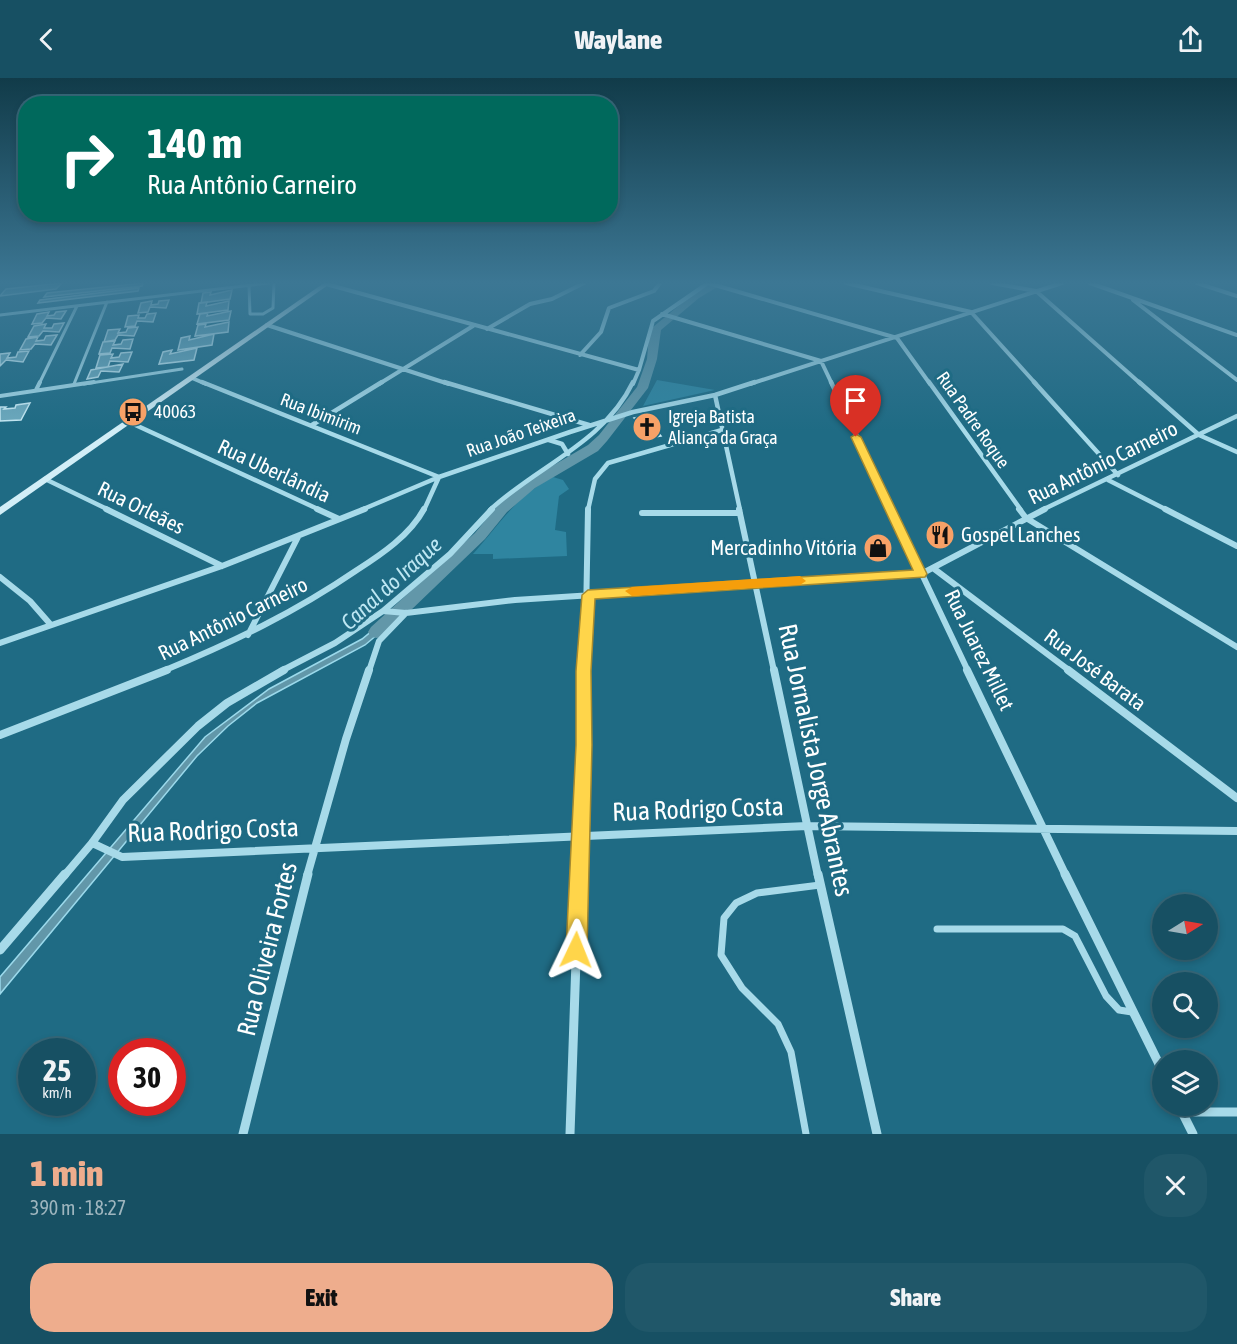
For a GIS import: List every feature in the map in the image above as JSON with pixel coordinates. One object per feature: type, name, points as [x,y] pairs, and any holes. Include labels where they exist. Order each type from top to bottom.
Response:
[{"type":"main road","points":[[0,512],[257,332]]},
{"type":"street","points":[[289,332],[403,370],[590,425]]},
{"type":"street","points":[[312,425],[462,332]]},
{"type":"street","points":[[495,332],[639,370]]},
{"type":"street","points":[[580,355],[602,332]]},
{"type":"street","points":[[0,950],[92,843],[123,800],[198,726],[227,703],[257,684],[335,643],[383,611],[450,554],[475,525],[509,493],[568,453],[611,418],[639,370],[646,351],[648,332]]},
{"type":"street","points":[[725,332],[821,361]]},
{"type":"street","points":[[877,332],[897,338]]},
{"type":"street","name":"Rua João Teixeira","points":[[0,643],[222,566],[299,537],[439,477],[545,440],[633,412],[715,395],[913,332]]},
{"type":"street","points":[[989,332],[1118,475]]},
{"type":"street","points":[[1083,332],[1199,435],[1237,452]]},
{"type":"street","points":[[1175,332],[1237,380]]},
{"type":"street","name":"Rua Padre Roque","points":[[897,338],[1026,518]]},
{"type":"street","name":"Rua Juarez Millet","points":[[821,361],[1042,827],[1153,1050]]},
{"type":"street","name":"Rua Ibimirim","points":[[192,378],[439,477]]},
{"type":"street","name":"Rua Jornalista Jorge Abrantes","points":[[715,395],[807,826],[877,1134]]},
{"type":"street","name":"Rua Antônio Carneiro","points":[[383,611],[406,613],[588,595],[921,574],[1026,518],[1237,416]]},
{"type":"street","name":"Rua Uberlândia","points":[[129,422],[339,519]]},
{"type":"street","points":[[570,1134],[584,745],[588,512],[592,484],[600,468],[608,463],[722,430]]},
{"type":"street","points":[[545,440],[562,444],[568,453]]},
{"type":"street","name":"Rua Antônio Carneiro","points":[[0,735],[164,671],[248,635],[310,602],[403,536],[423,512],[439,477]]},
{"type":"street","name":"Rua Orleães","points":[[45,479],[222,566]]},
{"type":"street","points":[[1108,480],[1237,546]]},
{"type":"street","points":[[642,513],[740,513]]},
{"type":"street","points":[[1026,518],[1237,647]]},
{"type":"street","points":[[248,635],[299,537]]},
{"type":"street","name":"Rua José Barata","points":[[933,568],[1237,798]]},
{"type":"street","points":[[0,577],[30,601],[51,625]]},
{"type":"street","name":"Rua Oliveira Fortes","points":[[243,1134],[314,848],[346,739],[379,641],[406,613]]},
{"type":"street","name":"Rua Rodrigo Costa","points":[[92,843],[122,857],[807,826],[1237,831]]},
{"type":"street","points":[[1218,1111],[1237,1112]]},
{"type":"street","points":[[1184,1116],[1193,1134]]},
{"type":"lane","points":[[36,390],[64,332]]},
{"type":"lane","points":[[74,384],[95,332]]},
{"type":"lane","points":[[0,396],[182,369]]},
{"type":"lane","points":[[806,1134],[790,1052],[778,1024],[742,988],[721,955],[724,918],[736,903],[757,893],[820,885]]},
{"type":"lane","points":[[937,929],[1064,929],[1069,931],[1075,936],[1112,1005],[1119,1010],[1136,1013]]},
{"type":"shaded area","points":[[657,380],[715,390],[643,406]]},
{"type":"shaded area","points":[[553,477],[563,480],[569,489],[559,496],[555,530],[566,532],[567,556],[493,559],[493,554],[473,554],[519,502]]},
{"type":"shaded area","points":[[390,616],[397,618],[365,645],[257,703],[228,726],[197,756],[0,994],[0,977],[205,737],[269,689],[362,639]]},
{"type":"building","points":[[31,332],[42,332],[39,336],[28,337]]},
{"type":"building","points":[[107,332],[136,332],[134,336],[118,335],[115,340],[104,342]]},
{"type":"building","points":[[196,332],[226,332],[195,336]]},
{"type":"building","points":[[214,334],[212,345],[178,350],[181,338],[190,336],[189,340]]},
{"type":"building","points":[[57,335],[51,345],[35,344],[31,349],[20,350],[26,339],[38,337],[36,341],[44,340],[46,336]]},
{"type":"building","points":[[133,339],[130,349],[112,348],[110,353],[99,354],[103,342],[115,341],[113,345],[121,344],[123,340]]},
{"type":"building","points":[[197,348],[194,360],[159,364],[163,352],[172,350],[170,354]]},
{"type":"building","points":[[29,351],[23,362],[6,360],[0,366],[0,354],[10,353],[7,358],[16,357],[18,352]]},
{"type":"building","points":[[132,352],[128,362],[110,361],[108,367],[96,368],[100,355],[113,354],[111,358],[119,357],[121,353]]},
{"type":"building","points":[[123,364],[119,372],[101,371],[98,377],[87,379],[91,370]]},
{"type":"building","points":[[30,403],[21,420],[0,421],[0,407],[15,408],[16,405]]},
{"type":"building","name":"Igreja Batista Aliança da Graça","points":[[644,416],[661,436],[650,438],[634,418]]},
{"type":"waterway","name":"Canal do Iraque","points":[[377,632],[480,536],[502,509],[530,485],[593,448],[603,438],[642,388],[652,359],[655,332]]},
{"type":"slow traffic","points":[[632,591],[800,581]]},
{"type":"place","name":"40063","points":[[133,412]]},
{"type":"place","name":"Igreja Batista Aliança da Graça","points":[[647,427]]},
{"type":"place","name":"Gospel Lanches","points":[[940,535]]},
{"type":"place","name":"Mercadinho Vitória","points":[[878,548]]},
{"type":"route","points":[[576,950],[588,595],[921,574],[856,437]]}]
